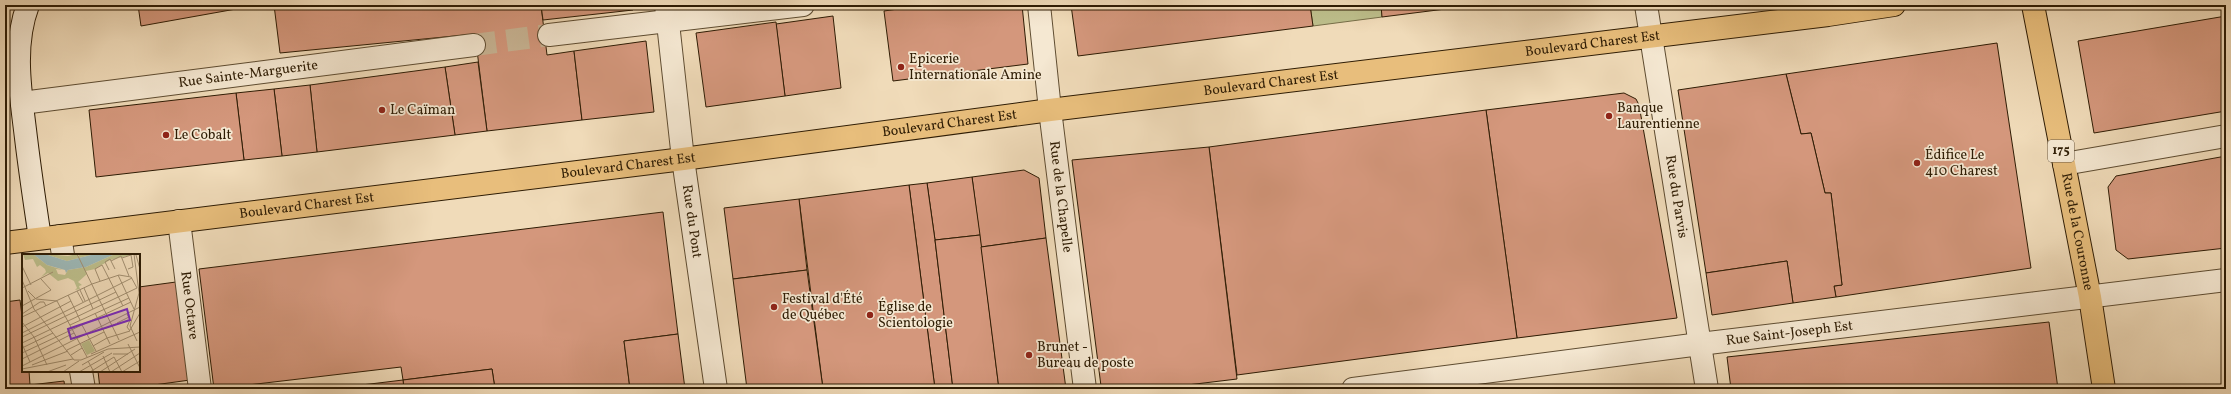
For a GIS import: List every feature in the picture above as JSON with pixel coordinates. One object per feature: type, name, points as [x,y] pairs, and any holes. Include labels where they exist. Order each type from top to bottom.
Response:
[{"type":"main road","name":"Boulevard Charest Est","points":[[5,242],[54,243],[179,221],[683,159],[1050,110],[1828,15],[1894,5]]},
{"type":"main road","name":"Rue de la Couronne","points":[[2033,5],[2090,297],[2104,389]]},
{"type":"street","points":[[28,5],[21,38],[19,64],[22,103],[54,243]]},
{"type":"street","points":[[549,35],[667,13],[803,5]]},
{"type":"street","name":"Rue de la Chapelle","points":[[1039,5],[1050,110],[1085,389]]},
{"type":"street","name":"Rue du Parvis","points":[[1646,5],[1706,389]]},
{"type":"street","name":"Rue du Pont","points":[[667,13],[683,159],[716,389]]},
{"type":"street","name":"Rue Sainte-Marguerite","points":[[22,103],[474,45]]},
{"type":"street","points":[[2064,164],[2226,136]]},
{"type":"street","name":"Rue Octave","points":[[179,221],[200,389]]},
{"type":"street","name":"Rue Saint-Joseph Est","points":[[1353,389],[1700,344],[2226,280]]},
{"type":"street","points":[[81,372],[84,389]]},
{"type":"green space","points":[[1310,5],[1381,5],[1382,17],[1313,26]]},
{"type":"building","points":[[138,5],[235,5],[236,9],[141,26]]},
{"type":"building","points":[[274,5],[541,5],[547,55],[574,51],[582,120],[487,131],[475,34],[280,53]]},
{"type":"building","points":[[541,5],[637,5],[633,10],[543,20]]},
{"type":"building","points":[[926,5],[1022,5],[1028,64],[893,81],[884,11]]},
{"type":"building","points":[[1071,5],[1310,5],[1313,26],[1078,56]]},
{"type":"building","points":[[1381,5],[1477,5],[1382,17]]},
{"type":"building","points":[[833,16],[841,88],[785,96],[776,24]]},
{"type":"building","points":[[2226,16],[2226,111],[2094,133],[2078,41]]},
{"type":"building","points":[[776,22],[785,96],[706,107],[696,33]]},
{"type":"building","points":[[646,41],[654,112],[582,120],[574,51]]},
{"type":"building","name":"Édifice Le 410 Charest","points":[[1997,43],[2031,268],[1836,297],[1834,286],[1842,285],[1831,193],[1825,193],[1811,133],[1801,134],[1786,74]]},
{"type":"building","points":[[478,62],[487,131],[455,135],[445,67]]},
{"type":"building","name":"Le Caïman","points":[[445,67],[455,135],[317,152],[310,85]]},
{"type":"building","points":[[1786,74],[1801,134],[1811,133],[1825,193],[1831,193],[1842,285],[1834,286],[1836,297],[1793,303],[1787,261],[1706,273],[1678,90]]},
{"type":"building","points":[[310,85],[317,152],[282,156],[274,89]]},
{"type":"building","points":[[274,89],[282,156],[244,160],[236,93]]},
{"type":"building","name":"Le Cobalt","points":[[236,93],[244,160],[96,177],[89,110]]},
{"type":"building","points":[[1624,93],[1636,99],[1639,105],[1677,318],[1517,338],[1486,110]]},
{"type":"building","points":[[1486,110],[1517,338],[1237,375],[1209,147]]},
{"type":"building","points":[[1209,147],[1237,379],[1154,389],[1105,389],[1101,386],[1072,160]]},
{"type":"building","points":[[2226,156],[2226,248],[2128,259],[2116,250],[2108,187],[2116,176]]},
{"type":"building","points":[[1024,170],[1039,178],[1046,238],[981,247],[972,177]]},
{"type":"building","points":[[972,177],[980,235],[935,240],[927,183]]},
{"type":"building","points":[[927,183],[953,389],[935,389],[909,185]]},
{"type":"building","points":[[909,185],[935,389],[823,389],[799,199]]},
{"type":"building","points":[[799,199],[807,270],[733,279],[724,208]]},
{"type":"building","points":[[663,212],[678,334],[624,341],[630,389],[495,389],[492,369],[403,380],[401,367],[214,389],[199,269]]},
{"type":"building","points":[[980,235],[999,389],[953,389],[935,240]]},
{"type":"building","points":[[1046,238],[1066,389],[999,389],[981,247]]},
{"type":"building","points":[[1787,261],[1793,303],[1712,315],[1706,273]]},
{"type":"building","name":"Festival d'Été de Québec","points":[[807,270],[823,389],[747,389],[733,279]]},
{"type":"building","points":[[176,282],[190,380],[125,389],[100,389],[98,372],[140,372],[140,287]]},
{"type":"building","points":[[20,300],[22,316],[22,372],[29,372],[30,385],[64,381],[65,389],[5,389],[5,302]]},
{"type":"building","points":[[2049,322],[2058,389],[1731,389],[1727,357]]},
{"type":"building","points":[[678,334],[685,389],[630,389],[624,341]]},
{"type":"building","points":[[492,369],[495,389],[404,389],[403,380]]},
{"type":"building","points":[[403,380],[404,389],[371,389],[370,384]]},
{"type":"building","points":[[370,384],[371,389],[326,389]]},
{"type":"tunnel","points":[[474,45],[549,35]]},
{"type":"place","name":"Epicerie Internationale Amine","points":[[901,67]]},
{"type":"place","name":"Le Caïman","points":[[382,110]]},
{"type":"place","name":"Banque Laurentienne","points":[[1609,116]]},
{"type":"place","name":"Le Cobalt","points":[[166,135]]},
{"type":"place","name":"Édifice Le 410 Charest","points":[[1917,163]]},
{"type":"place","name":"Festival d'Été de Québec","points":[[774,307]]},
{"type":"place","name":"Église de Scientologie","points":[[870,315]]},
{"type":"place","name":"Brunet - Bureau de poste","points":[[1029,355]]}]
